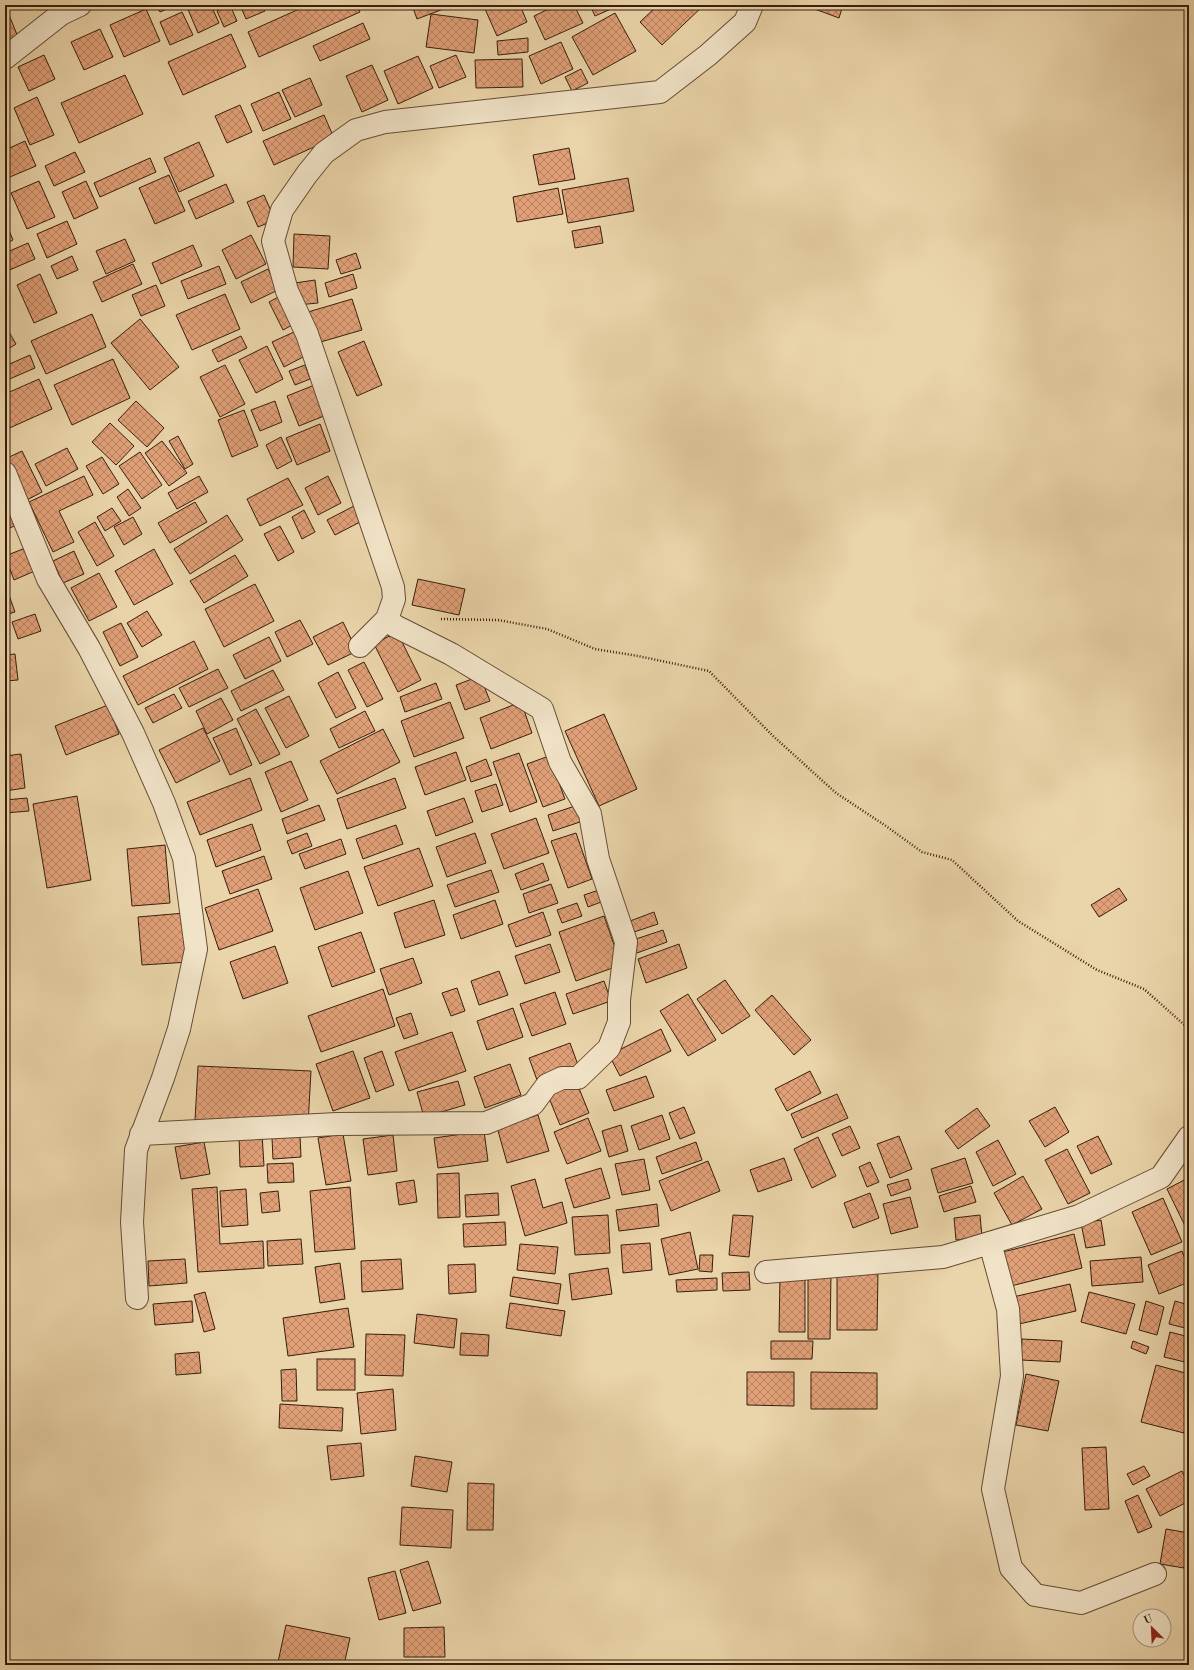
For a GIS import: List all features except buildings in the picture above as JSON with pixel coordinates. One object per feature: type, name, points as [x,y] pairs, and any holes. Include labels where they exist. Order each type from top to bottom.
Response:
[{"type":"street","points":[[5,58],[60,14],[80,5]]},
{"type":"street","points":[[396,625],[393,587],[307,334],[287,291],[273,241],[282,210],[307,174],[324,153],[356,130],[385,122],[660,92],[708,55],[745,22],[752,5]]},
{"type":"street","points":[[5,473],[48,578],[89,648],[133,733],[164,802],[184,858],[196,949],[179,1029],[163,1078],[136,1150],[132,1222],[137,1298]]},
{"type":"street","points":[[360,646],[396,625]]},
{"type":"street","points":[[141,1134],[336,1124],[486,1123],[533,1104],[547,1085],[562,1078],[578,1078],[609,1048],[619,1022],[619,1000],[626,942],[598,859],[590,814],[560,762],[542,709],[451,654],[396,625]]},
{"type":"street","points":[[766,1272],[943,1257],[1078,1216],[1161,1177],[1189,1137]]},
{"type":"street","points":[[990,1242],[1008,1309],[1012,1376],[993,1489],[1011,1568],[1035,1595],[1081,1603],[1155,1574]]},
{"type":"path","points":[[396,625],[436,619],[498,620],[547,629],[595,649],[638,656],[709,671],[772,735],[836,793],[922,852],[952,860],[1018,921],[1097,970],[1144,989],[1189,1029]]}]
